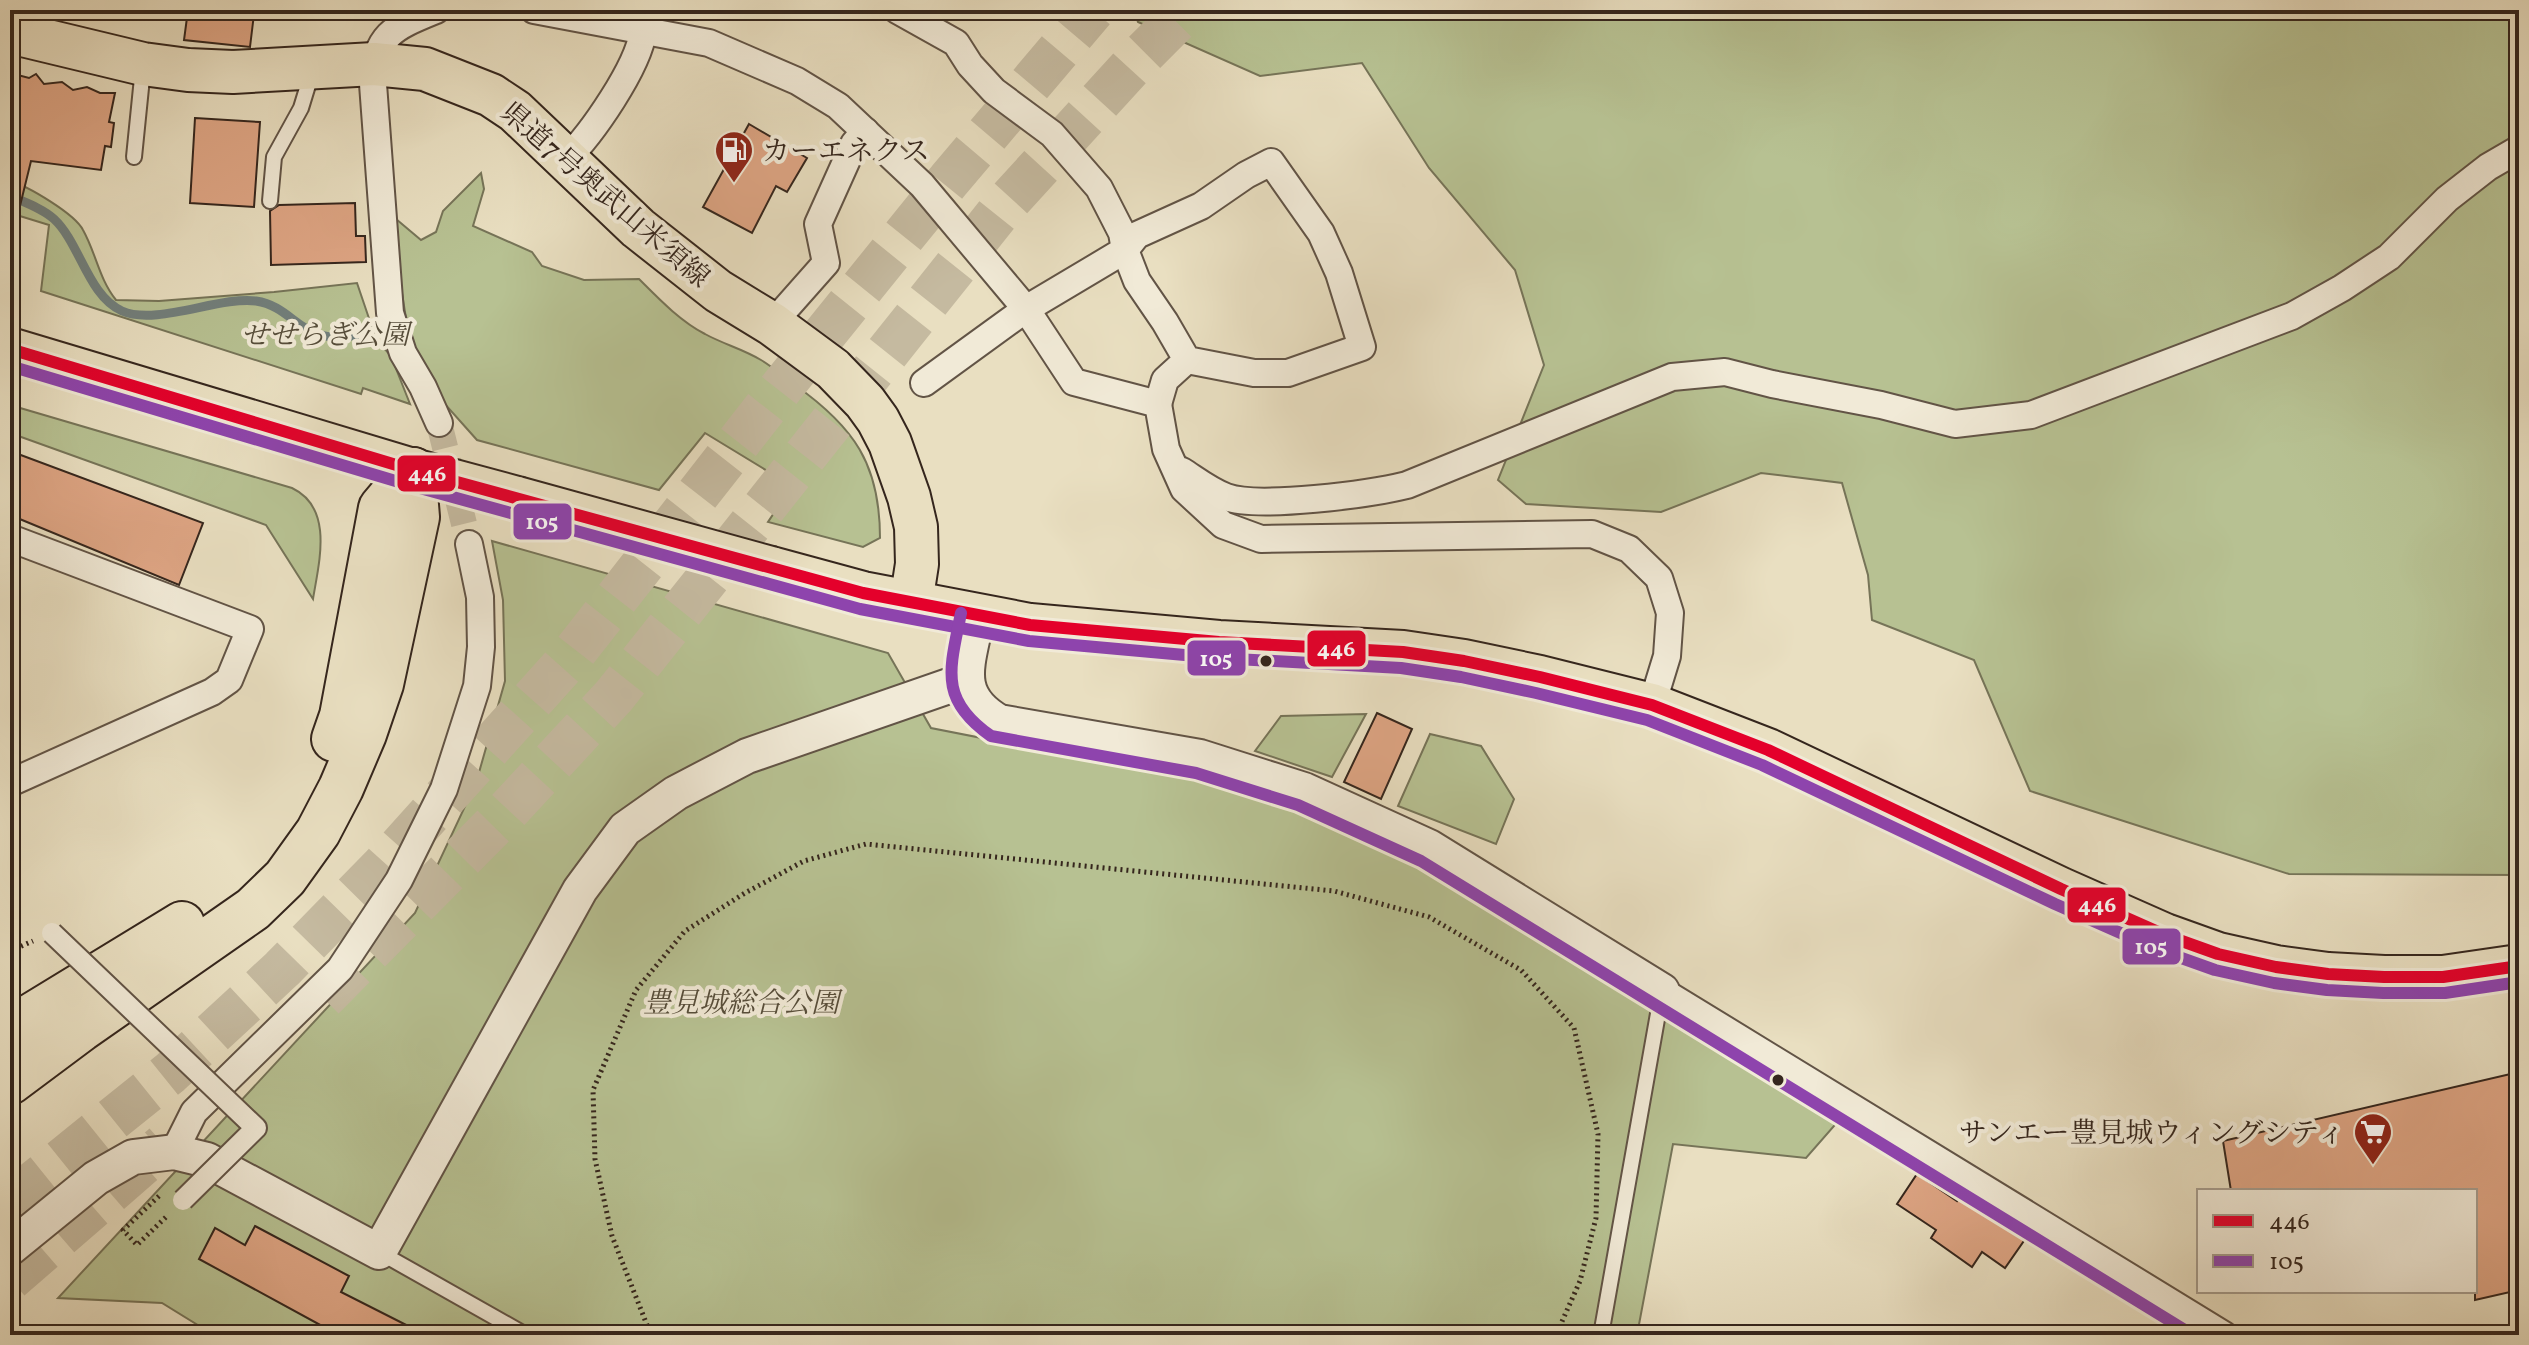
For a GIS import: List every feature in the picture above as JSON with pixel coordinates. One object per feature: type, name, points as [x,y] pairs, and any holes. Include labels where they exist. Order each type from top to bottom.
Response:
[{"type":"highway","points":[[10,1029],[217,902],[250,874],[279,840],[326,762],[342,716],[381,508],[413,470]]},
{"type":"highway","points":[[10,1082],[253,909],[285,878],[318,832],[347,774],[381,684],[417,517],[413,470]]},
{"type":"main road","name":"県道7号奥武山米須線","points":[[10,32],[143,64],[188,70],[233,72],[374,64],[425,69],[491,95],[515,111],[638,228],[718,291],[772,324],[849,384],[878,420],[890,443],[909,497],[916,527],[917,564],[911,603]]},
{"type":"main road","points":[[10,349],[413,470],[863,593],[1030,625],[1403,652],[1540,677],[1652,705],[1768,750],[2061,889],[2165,935],[2218,954],[2302,971],[2384,977],[2443,977],[2519,966]]},
{"type":"street","points":[[436,10],[404,23],[380,44],[374,64],[373,84],[390,313],[403,353],[439,423]]},
{"type":"street","points":[[534,10],[709,43],[797,81],[838,106],[922,185],[1026,309],[1074,382],[1158,404]]},
{"type":"street","points":[[897,10],[956,43],[970,65],[994,91],[1052,134],[1099,188],[1122,233],[1125,250],[1137,281],[1187,360],[1254,373],[1288,373],[1362,347],[1339,273],[1321,233],[1271,162],[1201,206],[1137,235],[1125,250],[1026,309],[924,383]]},
{"type":"street","points":[[566,159],[582,144],[629,71],[643,32]]},
{"type":"street","points":[[772,324],[826,263],[818,224],[854,144],[865,131]]},
{"type":"street","points":[[1173,464],[1228,498],[1257,501],[1375,493],[1407,485],[1672,377],[1725,372],[1955,424],[2031,415],[2292,316],[2389,257],[2447,199],[2488,167],[2519,149]]},
{"type":"street","points":[[1187,360],[1165,380],[1158,404],[1166,449],[1184,489],[1223,525],[1261,539],[1592,534],[1629,549],[1659,578],[1670,613],[1667,656],[1652,705]]},
{"type":"street","points":[[10,538],[250,629],[229,680],[212,692],[10,783]]},
{"type":"street","points":[[174,1152],[194,1112],[340,969],[399,880],[444,789],[477,686],[481,647],[480,597],[469,544]]},
{"type":"street","points":[[977,616],[966,680],[975,704],[999,722],[1200,757],[1304,790],[1429,847],[2224,1335]]},
{"type":"street","points":[[10,1248],[96,1178],[133,1157],[174,1152],[207,1160],[379,1252],[580,890],[625,829],[676,793],[747,756],[966,680]]},
{"type":"street","points":[[52,933],[256,1128],[174,1195]]},
{"type":"lane","points":[[134,157],[143,64]]},
{"type":"lane","points":[[270,201],[274,157],[301,108],[313,67]]},
{"type":"lane","points":[[1601,1335],[1662,991]]},
{"type":"lane","points":[[379,1252],[526,1335]]},
{"type":"path","points":[[655,1335],[647,1325],[612,1236],[595,1159],[593,1090],[599,1076],[636,990],[685,931],[804,861],[866,844],[1334,891],[1429,917],[1521,970],[1574,1028],[1598,1134],[1596,1218],[1580,1281],[1556,1335]]},
{"type":"path","points":[[174,1195],[137,1245],[123,1230],[174,1195]]},
{"type":"green space","points":[[1134,10],[2519,10],[2519,875],[2289,874],[2030,791],[1974,660],[1872,620],[1868,575],[1842,483],[1761,473],[1661,512],[1526,504],[1498,480],[1544,365],[1515,270],[1429,168],[1362,63],[1260,76],[1138,22]]},
{"type":"green space","points":[[481,173],[484,189],[473,226],[532,252],[542,266],[584,280],[639,279],[687,323],[765,363],[833,416],[848,432],[869,468],[879,512],[880,538],[863,547],[768,522],[792,486],[705,433],[659,490],[477,440],[443,402],[409,337],[400,281],[396,219],[421,240],[436,232],[443,211]]},
{"type":"green space","name":"せせらぎ公園","points":[[10,181],[50,201],[71,216],[83,230],[116,300],[159,301],[357,283],[376,339],[391,356],[410,404],[363,388],[361,394],[41,291],[49,225],[10,213]]},
{"type":"green space","points":[[10,405],[292,488],[305,497],[319,522],[320,553],[313,599],[266,525],[10,433]]},
{"type":"green space","name":"豊見城総合公園","points":[[492,541],[888,653],[931,728],[1297,800],[1480,893],[1841,1118],[1806,1158],[1673,1144],[1637,1335],[214,1335],[162,1303],[58,1298],[415,913],[476,783],[505,681],[503,600]]},
{"type":"green space","points":[[1366,714],[1332,777],[1255,751],[1281,716]]},
{"type":"green space","points":[[1430,734],[1481,746],[1514,799],[1496,844],[1398,806]]},
{"type":"building","points":[[188,10],[254,14],[250,47],[184,40]]},
{"type":"building","points":[[10,73],[29,78],[36,74],[44,84],[62,82],[73,90],[87,87],[100,93],[115,93],[109,122],[114,123],[111,147],[105,146],[101,170],[31,161],[19,210],[10,209]]},
{"type":"building","points":[[195,118],[260,122],[254,207],[190,203]]},
{"type":"building","points":[[749,124],[807,158],[787,192],[776,186],[752,233],[703,207]]},
{"type":"building","points":[[355,203],[356,236],[365,236],[366,262],[271,265],[270,211],[279,205]]},
{"type":"building","points":[[10,451],[203,523],[179,585],[10,515]]},
{"type":"building","points":[[1377,713],[1412,729],[1381,799],[1344,782]]},
{"type":"building","name":"サンエー豊見城ウィングシティ","points":[[2519,1072],[2519,1290],[2475,1300],[2477,1189],[2231,1189],[2223,1141]]},
{"type":"building","points":[[1917,1174],[1957,1201],[1962,1193],[2028,1235],[2005,1268],[1982,1252],[1972,1267],[1931,1238],[1936,1230],[1897,1204]]},
{"type":"building","points":[[255,1226],[349,1276],[341,1292],[426,1335],[320,1335],[324,1327],[199,1259],[215,1228],[245,1245]]},
{"type":"waterway","points":[[10,196],[54,219],[71,241],[92,282],[110,304],[122,311],[152,315],[256,301],[281,311],[323,336],[357,335]]},
{"type":"tunnel","points":[[10,1202],[170,1073],[282,969],[383,866],[569,659],[781,388],[949,180],[1093,10]]},
{"type":"tunnel","points":[[323,998],[498,821],[614,696],[1003,207],[1187,10]]},
{"type":"tunnel","points":[[439,423],[469,544]]},
{"type":"tunnel","points":[[10,1279],[164,1145]]},
{"type":"transit line","name":"446","points":[[10,349],[413,470],[863,593],[1030,625],[1219,642],[1403,652],[1540,677],[1652,705],[1768,750],[2061,889],[2165,935],[2218,954],[2276,967],[2384,977],[2443,977],[2519,966]]},
{"type":"transit line","name":"105","points":[[10,366],[409,485],[860,609],[1029,641],[1218,658],[1401,668],[1461,677],[1647,720],[1762,765],[2055,904],[2159,950],[2215,970],[2274,983],[2383,993],[2445,993],[2519,982]]},
{"type":"transit line","name":"105","points":[[961,613],[952,667],[955,696],[962,709],[991,736],[1196,773],[1298,805],[1421,861],[2193,1335]]},
{"type":"place","name":"カーエネクス","points":[[734,184]]},
{"type":"place","name":"サンエー豊見城ウィングシティ","points":[[2373,1166]]}]
